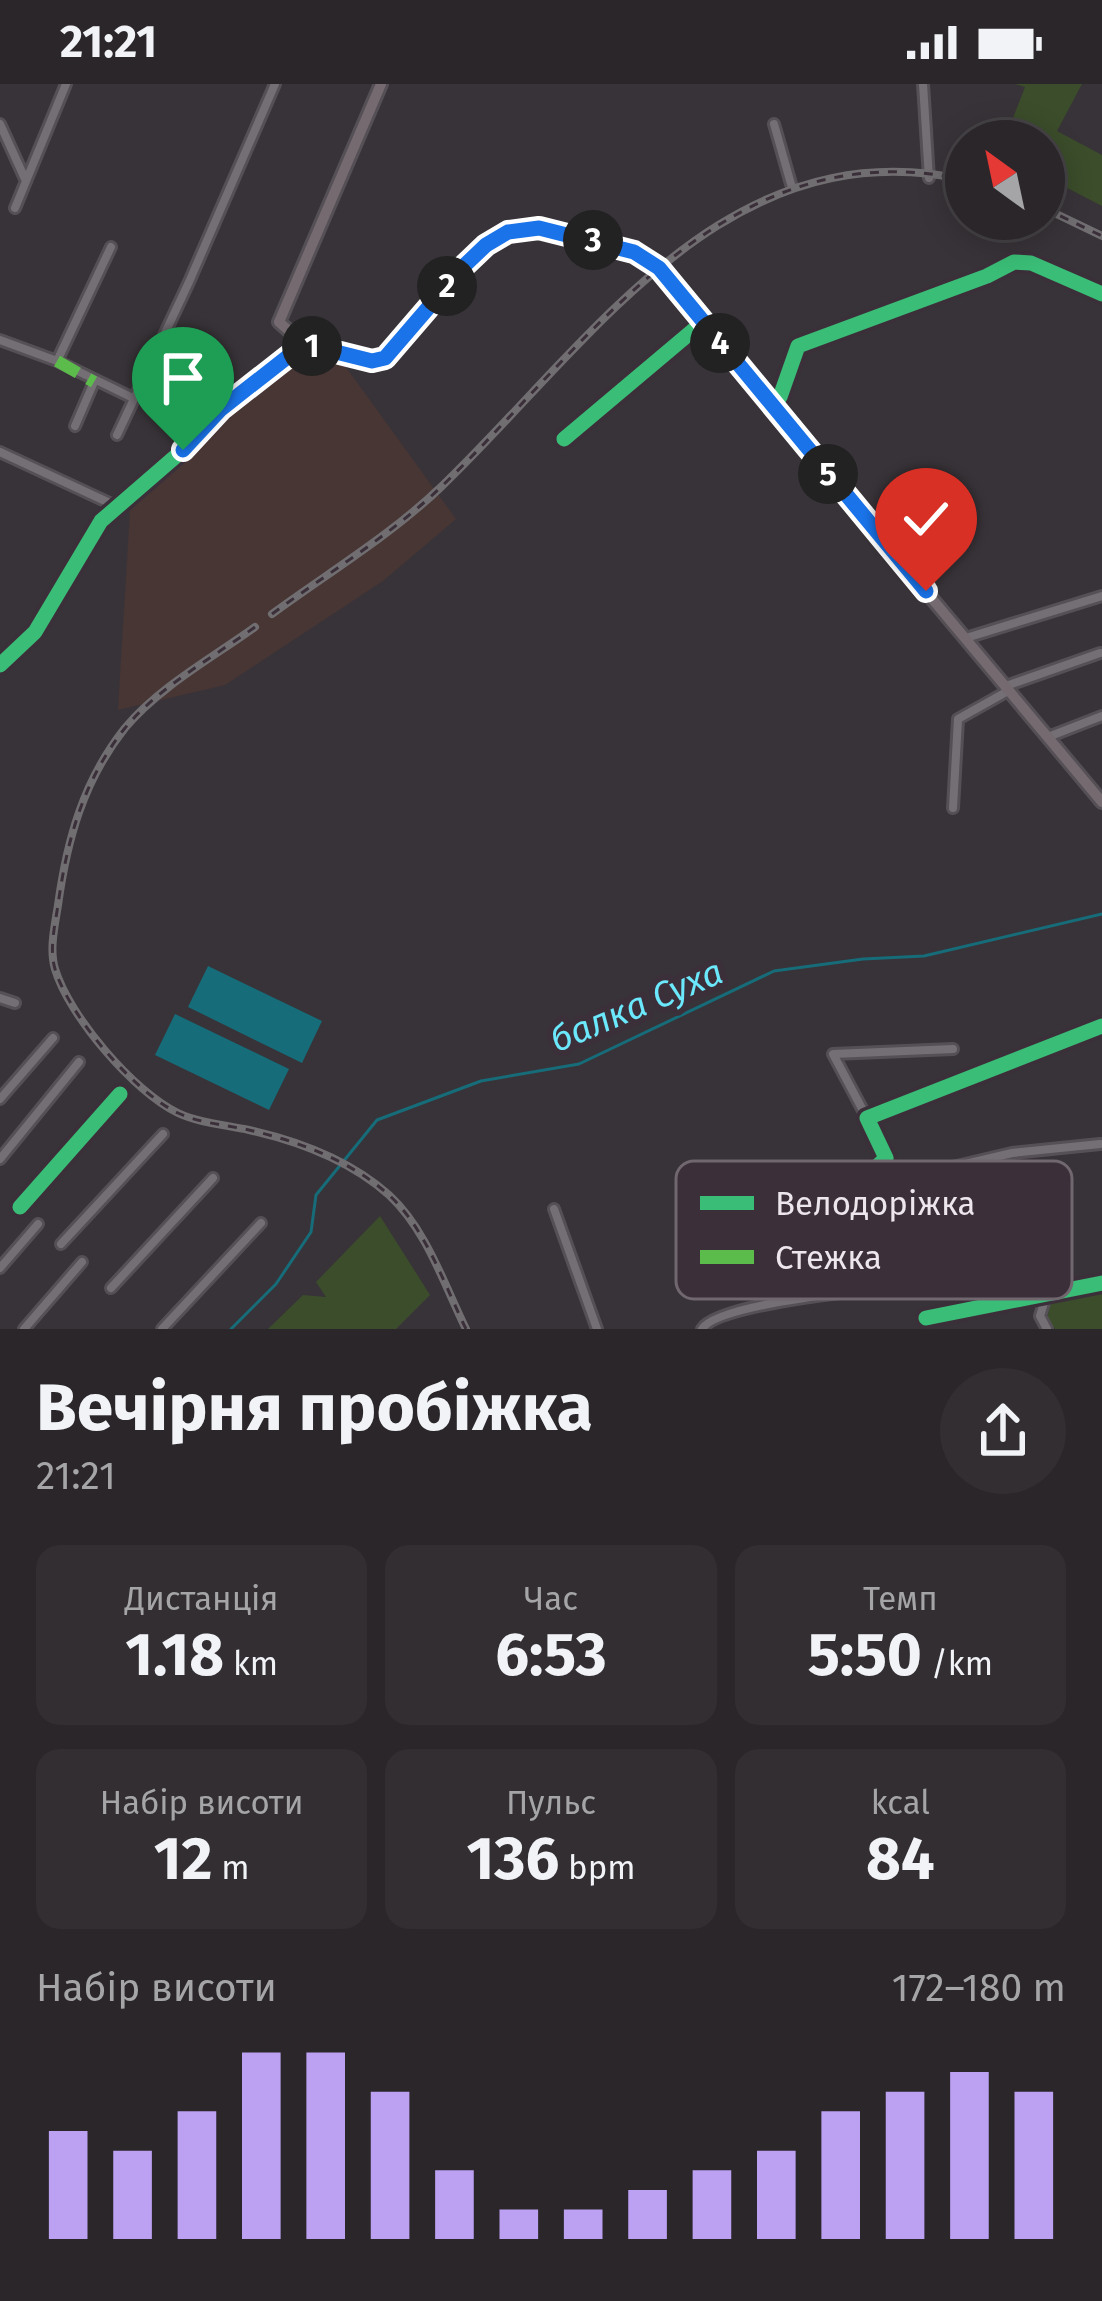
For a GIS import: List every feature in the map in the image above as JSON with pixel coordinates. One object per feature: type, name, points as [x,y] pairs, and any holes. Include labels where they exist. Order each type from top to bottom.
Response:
[{"type":"main road","points":[[381,84],[279,322],[304,344],[372,361],[385,358],[486,245],[523,228],[583,238],[647,258],[1102,802]]},
{"type":"street","points":[[14,208],[65,84]]},
{"type":"street","points":[[117,435],[275,84]]},
{"type":"street","points":[[922,84],[928,178]]},
{"type":"street","points":[[0,124],[26,181]]},
{"type":"street","points":[[774,124],[791,184]]},
{"type":"street","points":[[57,361],[110,247]]},
{"type":"street","points":[[780,397],[798,346],[1014,262],[1030,262],[1102,294]]},
{"type":"street","points":[[564,439],[703,322]]},
{"type":"street","points":[[0,340],[134,398]]},
{"type":"street","points":[[0,665],[34,632],[101,521],[183,450],[221,409],[304,344]]},
{"type":"street","points":[[75,426],[94,382]]},
{"type":"street","points":[[0,452],[116,506]]},
{"type":"street","points":[[966,638],[1102,596]]},
{"type":"street","points":[[953,808],[958,719],[1008,688],[1100,653]]},
{"type":"street","points":[[1048,737],[1102,716]]},
{"type":"street","points":[[0,998],[15,1003]]},
{"type":"street","points":[[867,1118],[1102,1026]]},
{"type":"street","points":[[0,1100],[53,1038]]},
{"type":"street","points":[[880,1161],[887,1155],[833,1054],[953,1049]]},
{"type":"street","points":[[0,1159],[79,1062]]},
{"type":"street","points":[[20,1208],[120,1094]]},
{"type":"street","points":[[61,1244],[163,1134]]},
{"type":"street","points":[[978,1161],[1100,1144]]},
{"type":"street","points":[[111,1288],[213,1178]]},
{"type":"street","points":[[554,1209],[597,1329]]},
{"type":"street","points":[[162,1329],[261,1223]]},
{"type":"street","points":[[0,1268],[38,1224]]},
{"type":"street","points":[[24,1329],[82,1262]]},
{"type":"street","points":[[1072,1290],[1102,1283]]},
{"type":"street","points":[[702,1329],[707,1321],[734,1310],[807,1299]]},
{"type":"street","points":[[926,1318],[1035,1299]]},
{"type":"street","points":[[1045,1299],[1040,1316],[1047,1329]]},
{"type":"shaded area","points":[[296,355],[340,359],[456,519],[383,581],[225,685],[118,710],[130,510]]},
{"type":"green space","points":[[1015,84],[1082,84],[1063,120],[1012,120],[1025,87]]},
{"type":"green space","points":[[1065,135],[1102,155],[1102,206],[1065,187]]},
{"type":"green space","points":[[380,1216],[430,1295],[396,1329],[268,1329],[303,1295],[326,1297],[316,1282]]},
{"type":"green space","points":[[1102,1288],[1102,1329],[1055,1329],[1047,1319],[1051,1301]]},
{"type":"water","points":[[208,966],[322,1021],[302,1063],[188,1007]]},
{"type":"water","points":[[175,1014],[289,1069],[269,1110],[155,1055]]},
{"type":"waterway","name":"балка Суха","points":[[231,1329],[276,1284],[311,1232],[316,1195],[377,1120],[481,1081],[579,1064],[774,971],[924,956],[1102,914]]},
{"type":"railway","points":[[272,614],[422,505],[610,313],[670,260],[734,216],[804,185],[881,172],[945,178]]},
{"type":"railway","points":[[1065,218],[1102,236]]},
{"type":"railway","points":[[255,627],[154,699],[110,748],[79,812],[66,857],[53,937],[55,969],[88,1030],[123,1071],[161,1103],[195,1119],[305,1146],[341,1162],[389,1195],[424,1240],[466,1329]]},
{"type":"marked path","points":[[57,361],[94,382]]},
{"type":"cycle path","points":[[780,397],[798,346],[1014,262],[1031,263],[1102,294]]},
{"type":"cycle path","points":[[564,439],[703,322]]},
{"type":"cycle path","points":[[0,665],[35,632],[101,521],[183,450],[221,409],[304,344]]},
{"type":"cycle path","points":[[883,1161],[886,1158],[867,1118],[1102,1026]]},
{"type":"cycle path","points":[[20,1207],[120,1094]]},
{"type":"cycle path","points":[[1072,1289],[1102,1283]]},
{"type":"cycle path","points":[[926,1318],[1022,1299]]},
{"type":"route","points":[[183,450],[221,409],[304,344],[372,361],[391,355],[486,245],[508,232],[539,228],[634,252],[659,268],[926,591]]}]
